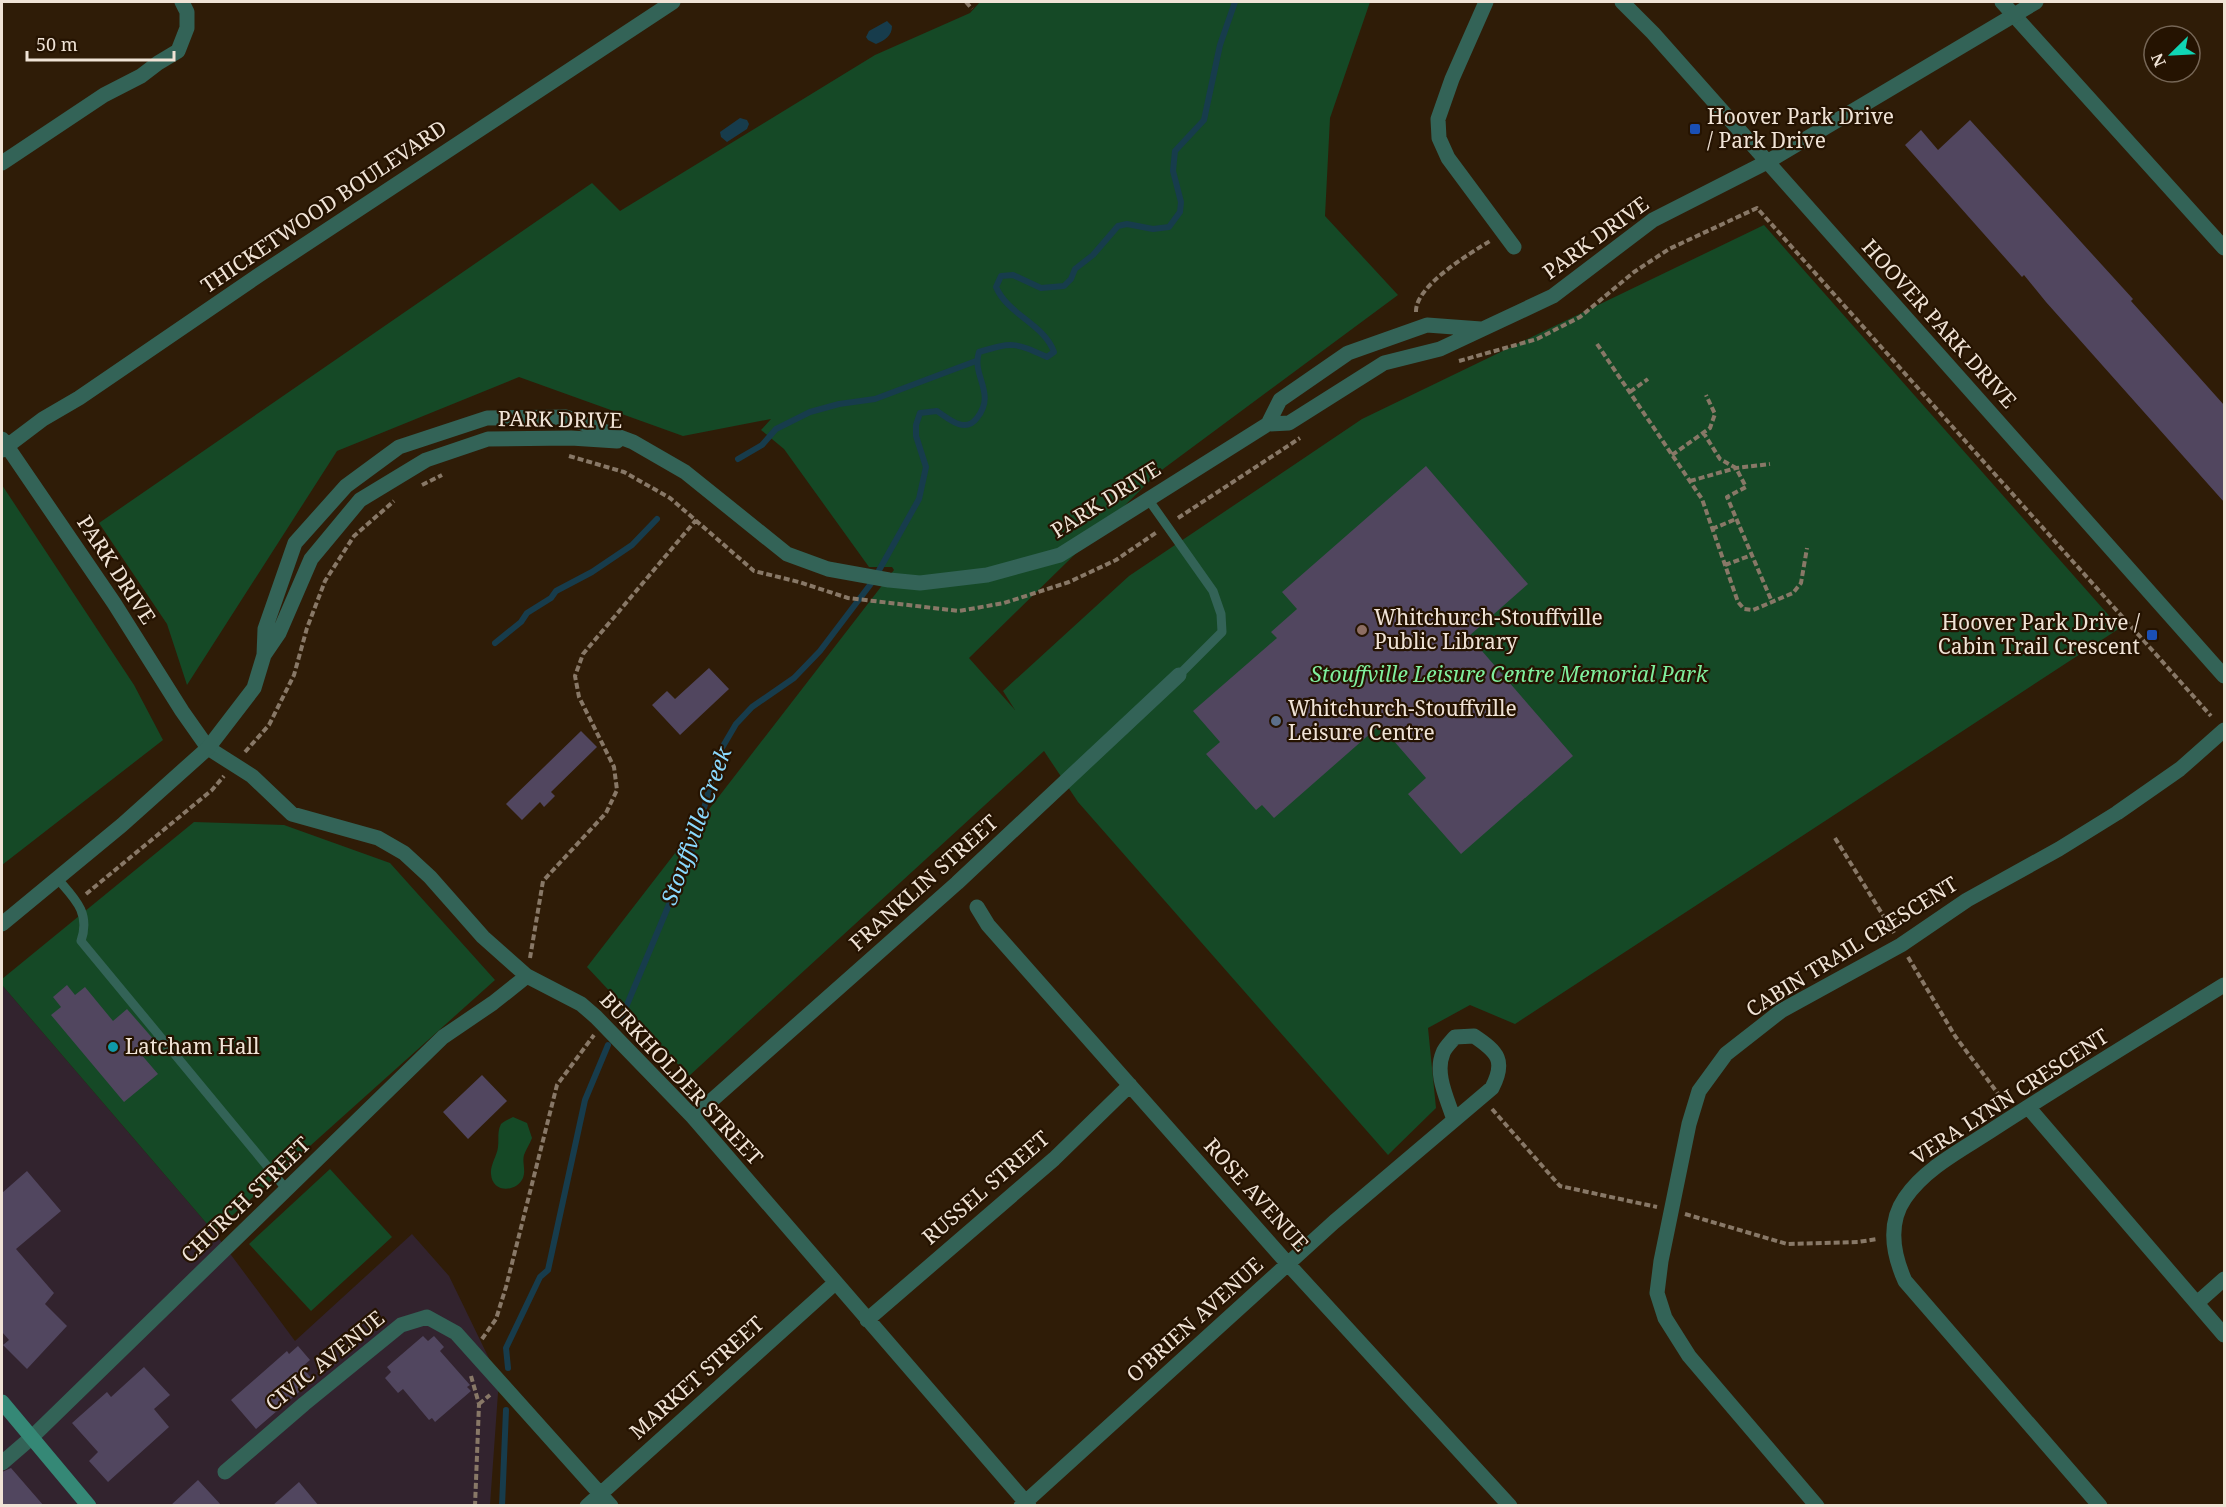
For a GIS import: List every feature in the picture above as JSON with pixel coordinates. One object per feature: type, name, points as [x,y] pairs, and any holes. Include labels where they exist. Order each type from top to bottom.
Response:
[{"type":"main road","points":[[2,1402],[88,1506]]},
{"type":"street","points":[[2,163],[104,95],[141,76],[178,51],[187,28],[187,12],[182,2]]},
{"type":"street","name":"THICKETWOOD BOULEVARD","points":[[3,445],[79,398],[269,268],[672,2]]},
{"type":"street","points":[[1486,2],[1452,79],[1438,119],[1439,138],[1448,158],[1514,247]]},
{"type":"street","name":"HOOVER PARK DRIVE","points":[[1622,2],[2224,676]]},
{"type":"street","points":[[2002,2],[2224,248]]},
{"type":"street","name":"PARK DRIVE","points":[[2,924],[56,877],[122,825],[208,748],[254,688],[264,656],[265,629],[295,543],[346,486],[399,447],[487,418],[566,417],[633,442],[685,472],[787,554],[828,569],[889,580],[920,583],[987,575],[1060,555],[1268,424],[1289,423],[1384,363],[1440,349],[1553,296],[1653,220],[1767,162],[2016,16],[2036,2]]},
{"type":"street","name":"PARK DRIVE","points":[[1268,424],[1280,400],[1348,353],[1427,325],[1481,329]]},
{"type":"street","name":"PARK DRIVE","points":[[264,656],[279,633],[311,559],[360,500],[426,460],[488,439],[571,438],[633,442]]},
{"type":"street","name":"PARK DRIVE","points":[[3,445],[107,593],[208,748]]},
{"type":"street","name":"FRANKLIN STREET","points":[[693,1117],[957,883],[1179,675]]},
{"type":"street","name":"CABIN TRAIL CRESCENT","points":[[1817,1506],[1689,1356],[1665,1318],[1657,1293],[1661,1261],[1689,1124],[1700,1091],[1726,1054],[1781,1011],[1901,945],[1967,900],[2059,849],[2117,813],[2180,769],[2224,730]]},
{"type":"street","name":"BURKHOLDER STREET","points":[[208,748],[252,776],[292,814],[378,838],[404,853],[430,877],[483,937],[526,976],[581,1004],[596,1017],[693,1117],[1025,1504]]},
{"type":"street","name":"ROSE AVENUE","points":[[977,907],[988,925],[1288,1264],[1510,1506]]},
{"type":"street","name":"CHURCH STREET","points":[[2,1463],[31,1438],[443,1037],[493,1003],[526,976]]},
{"type":"street","name":"VERA LYNN CRESCENT","points":[[2100,1506],[1905,1281],[1895,1259],[1893,1237],[1896,1220],[1904,1198],[1928,1172],[2224,985]]},
{"type":"street","name":"O'BRIEN AVENUE","points":[[1025,1504],[1288,1264],[1455,1120],[1492,1088],[1500,1072],[1498,1059],[1489,1046],[1474,1036],[1455,1037],[1443,1051],[1439,1067],[1455,1120]]},
{"type":"street","name":"RUSSEL STREET","points":[[867,1320],[1054,1159],[1131,1085]]},
{"type":"street","points":[[2021,1112],[2224,1335]]},
{"type":"street","points":[[2196,1303],[2224,1279]]},
{"type":"street","name":"MARKET STREET","points":[[587,1506],[605,1500],[835,1282]]},
{"type":"street","name":"CIVIC AVENUE","points":[[225,1472],[401,1325],[426,1317],[459,1337],[605,1500]]},
{"type":"lane","points":[[1148,499],[1213,591],[1222,622],[1222,632],[1179,675]]},
{"type":"lane","points":[[56,877],[82,913],[84,922],[81,941],[286,1190]]},
{"type":"path","points":[[966,2],[972,9]]},
{"type":"path","points":[[1453,362],[1537,339],[1580,317],[1634,272],[1669,249],[1758,208],[2211,716]]},
{"type":"path","points":[[1420,327],[1416,303],[1435,280],[1460,259],[1503,232]]},
{"type":"path","points":[[1597,344],[1702,499],[1738,602],[1744,609],[1753,610],[1793,593],[1801,583],[1807,548]]},
{"type":"path","points":[[1630,392],[1648,379]]},
{"type":"path","points":[[1672,455],[1710,428],[1715,414],[1706,395]]},
{"type":"path","points":[[1703,432],[1720,459],[1736,468],[1746,487],[1727,497],[1772,602]]},
{"type":"path","points":[[567,456],[624,472],[670,498],[754,571],[799,582],[848,598],[959,611],[1004,603],[1069,582],[1116,560],[1303,436]]},
{"type":"path","points":[[1690,481],[1736,468],[1770,464]]},
{"type":"path","points":[[417,487],[445,473]]},
{"type":"path","points":[[76,902],[212,790],[269,725],[289,685],[325,581],[354,536],[399,496]]},
{"type":"path","points":[[1712,529],[1737,519]]},
{"type":"path","points":[[526,976],[543,881],[606,813],[617,790],[614,767],[579,697],[575,676],[583,654],[696,520]]},
{"type":"path","points":[[1725,565],[1752,555]]},
{"type":"path","points":[[1835,838],[1955,1036],[2021,1112]]},
{"type":"path","points":[[475,1506],[479,1404],[468,1368],[473,1352],[496,1319],[503,1298],[557,1085],[595,1033]]},
{"type":"shaded area","points":[[2,985],[214,1232],[295,1341],[412,1234],[449,1276],[499,1379],[490,1505],[2,1505]]},
{"type":"green space","name":"Stouffville Leisure Centre Memorial Park","points":[[980,2],[1370,2],[1330,118],[1325,216],[1398,295],[1159,472],[969,658],[1015,710],[1003,691],[1129,576],[1362,419],[1764,225],[2120,628],[1515,1024],[1470,1005],[1428,1028],[1436,1108],[1388,1155],[1078,802],[1044,751],[689,1076],[587,967],[894,570],[892,567],[869,567],[784,449],[761,430],[771,419],[683,436],[519,377],[337,451],[187,685],[167,624],[99,523],[592,183],[620,211],[875,55],[970,13]]},
{"type":"green space","points":[[2,485],[134,685],[163,740],[2,865]]},
{"type":"green space","points":[[194,822],[284,825],[390,863],[495,980],[214,1232],[2,985],[2,979]]},
{"type":"green space","points":[[513,1117],[527,1123],[532,1138],[524,1155],[523,1178],[520,1183],[505,1189],[495,1185],[491,1171],[500,1127],[502,1123]]},
{"type":"green space","points":[[330,1169],[392,1237],[311,1311],[249,1244]]},
{"type":"water","points":[[887,21],[892,26],[887,37],[876,44],[868,40],[866,37],[869,31]]},
{"type":"water","points":[[740,118],[747,120],[749,124],[747,129],[727,142],[721,137],[720,132]]},
{"type":"building","points":[[1970,120],[2133,299],[2131,301],[2224,405],[2224,502],[2024,275],[2022,277],[1905,145],[1921,130],[1938,150]]},
{"type":"building","points":[[1426,466],[1528,584],[1469,636],[1573,756],[1461,854],[1408,794],[1426,778],[1380,725],[1274,818],[1262,805],[1256,810],[1206,754],[1220,742],[1193,711],[1277,638],[1271,632],[1297,609],[1282,592]]},
{"type":"building","points":[[709,668],[729,689],[680,735],[652,705],[667,691],[675,699]]},
{"type":"building","points":[[581,731],[597,747],[551,792],[555,796],[544,807],[540,802],[522,820],[506,804]]},
{"type":"building","name":"Latcham Hall","points":[[67,985],[75,995],[85,987],[113,1021],[127,1009],[155,1041],[140,1053],[158,1074],[124,1102],[51,1015],[61,1007],[53,997]]},
{"type":"building","points":[[482,1075],[507,1101],[468,1139],[443,1112]]},
{"type":"building","points":[[27,1171],[61,1211],[16,1249],[54,1293],[45,1304],[67,1326],[27,1369],[3,1345],[9,1340],[2,1332],[2,1193]]},
{"type":"building","points":[[423,1336],[428,1341],[434,1336],[444,1347],[440,1351],[470,1385],[467,1387],[471,1391],[435,1422],[432,1418],[429,1420],[403,1389],[398,1393],[385,1378],[391,1372],[387,1367]]},
{"type":"building","points":[[298,1346],[310,1360],[302,1367],[313,1380],[256,1429],[231,1400],[287,1351],[289,1354]]},
{"type":"building","points":[[144,1367],[170,1395],[154,1409],[169,1427],[108,1482],[89,1461],[98,1452],[72,1423],[107,1392],[111,1397]]},
{"type":"building","points":[[11,1468],[44,1506],[2,1506],[2,1472]]},
{"type":"building","points":[[198,1480],[222,1506],[170,1506]]},
{"type":"building","points":[[299,1482],[319,1506],[272,1506]]},
{"type":"waterway","name":"Stouffville Creek","points":[[621,1019],[694,845],[719,753],[736,724],[752,707],[794,678],[820,651],[873,581],[919,499],[926,467],[916,436],[916,425],[920,413],[937,411],[962,425],[972,423],[977,418],[985,401],[977,361],[979,352],[1007,345],[1027,348],[1047,357],[1054,352],[1042,334],[1002,297],[996,287],[1001,276],[1013,275],[1041,288],[1064,286],[1071,279],[1075,269],[1093,255],[1118,226],[1127,224],[1153,229],[1169,227],[1180,212],[1181,202],[1173,171],[1175,151],[1204,120],[1220,45],[1235,2]]},
{"type":"waterway","points":[[738,459],[762,445],[776,429],[810,412],[839,404],[875,399],[976,361]]},
{"type":"waterway","points":[[495,643],[521,622],[527,613],[551,598],[556,591],[592,572],[632,545],[657,519]]},
{"type":"waterway","name":"Stouffville Creek","points":[[508,1368],[506,1348],[540,1277],[548,1270],[585,1100],[608,1045]]},
{"type":"waterway","name":"Stouffville Creek","points":[[502,1506],[506,1410]]},
{"type":"place","name":"Hoover Park Drive / Park Drive","points":[[1695,129]]},
{"type":"place","name":"Whitchurch-Stouffville Public Library","points":[[1362,630]]},
{"type":"place","name":"Hoover Park Drive / Cabin Trail Crescent","points":[[2152,635]]},
{"type":"place","name":"Whitchurch-Stouffville Leisure Centre","points":[[1276,721]]},
{"type":"place","name":"Latcham Hall","points":[[113,1047]]}]
